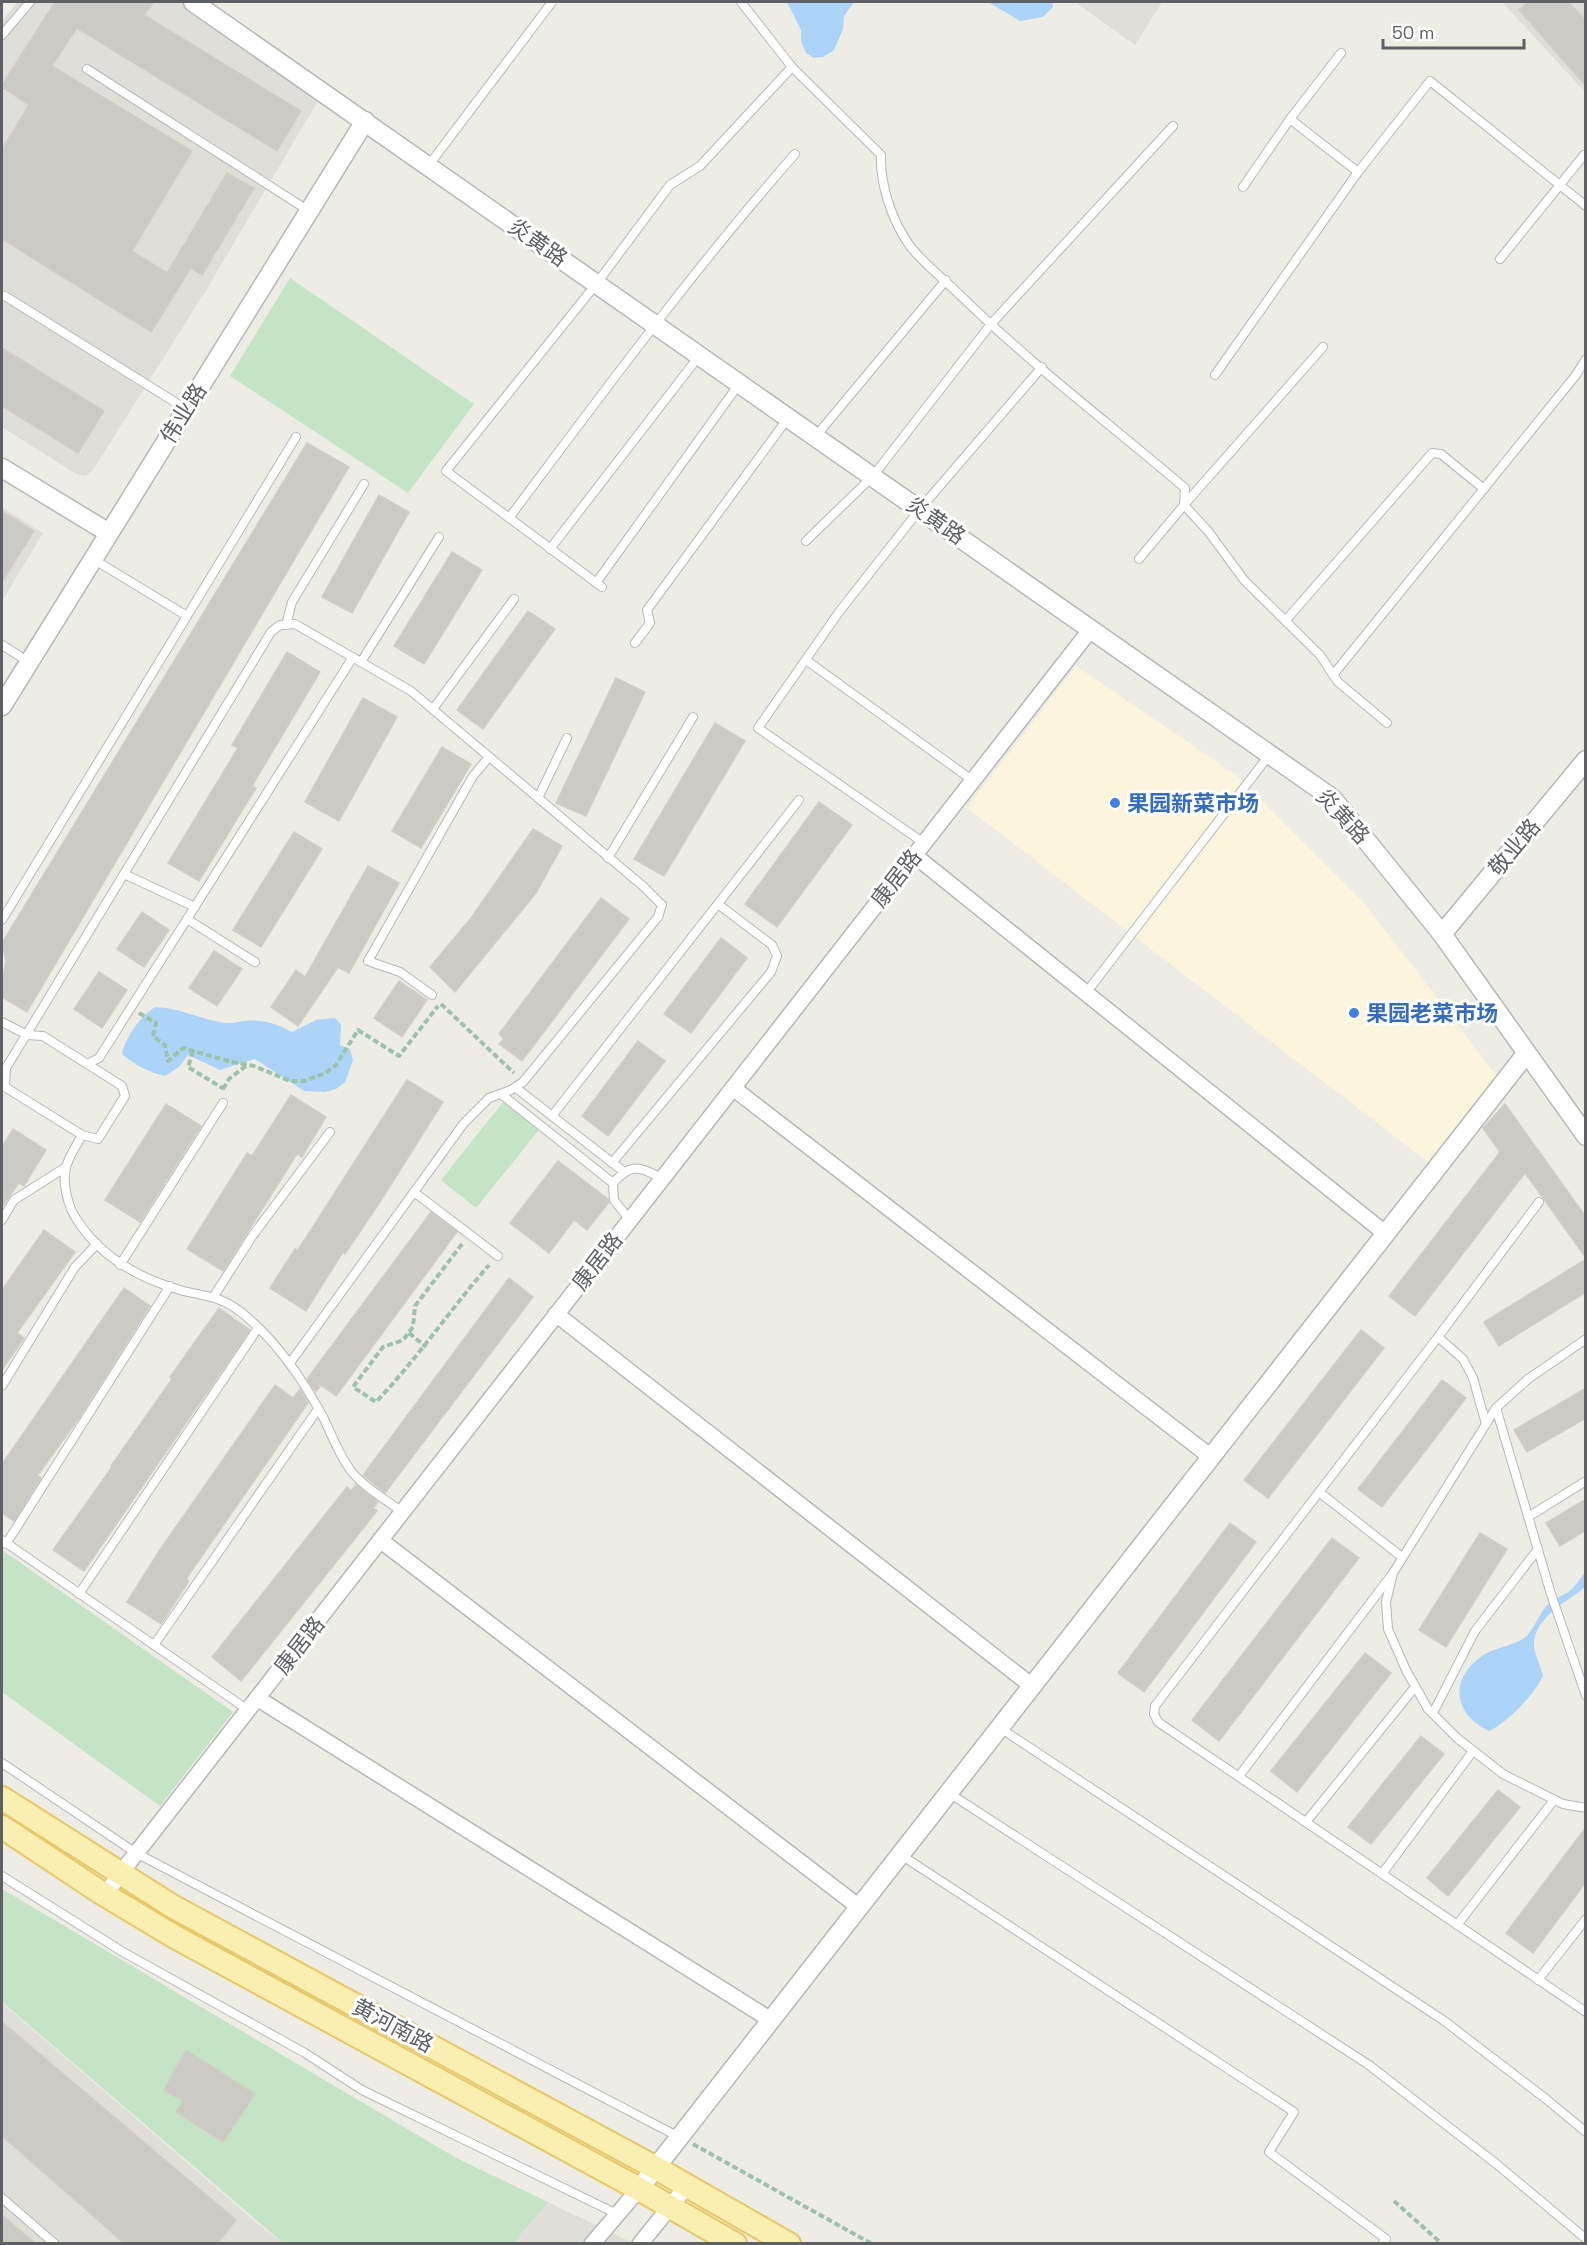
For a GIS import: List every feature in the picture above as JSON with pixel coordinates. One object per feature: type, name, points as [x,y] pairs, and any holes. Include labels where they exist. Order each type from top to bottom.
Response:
[{"type":"main road","name":"黄河南路","points":[[2,1798],[172,1905],[656,2168],[789,2244]]},
{"type":"main road","name":"黄河南路","points":[[2,1827],[105,1895],[175,1937],[639,2189],[735,2244]]},
{"type":"street","name":"炎黄路","points":[[193,2],[1332,798],[1442,934],[1586,1136]]},
{"type":"street","name":"伟业路","points":[[2,706],[365,121]]},
{"type":"street","points":[[2,468],[109,533]]},
{"type":"street","name":"康居路","points":[[105,1895],[136,1852],[1091,628]]},
{"type":"street","name":"敬业路","points":[[1442,934],[1586,760]]},
{"type":"street","points":[[914,855],[1386,1234]]},
{"type":"street","points":[[592,2244],[656,2168],[1526,1054]]},
{"type":"street","points":[[733,1088],[1211,1457]]},
{"type":"street","points":[[556,1314],[1032,1686]]},
{"type":"street","points":[[380,1540],[859,1906]]},
{"type":"street","points":[[253,1704],[771,2020]]},
{"type":"street","points":[[640,2244],[687,2187]]},
{"type":"lane","points":[[2,35],[30,2]]},
{"type":"lane","points":[[429,165],[552,2]]},
{"type":"lane","points":[[741,2],[792,67],[881,155],[880,170],[884,188],[895,217],[910,246],[992,324],[1185,488],[1184,505],[1208,531],[1244,580],[1320,655],[1338,682],[1387,723]]},
{"type":"lane","points":[[1243,187],[1290,119],[1341,53]]},
{"type":"lane","points":[[740,383],[599,585],[446,471],[597,283],[670,185],[700,166],[792,67]]},
{"type":"lane","points":[[87,69],[309,211]]},
{"type":"lane","points":[[1215,375],[1358,172],[1430,81],[1586,206]]},
{"type":"lane","points":[[1290,119],[1358,172]]},
{"type":"lane","points":[[806,541],[873,476],[992,324],[1173,126]]},
{"type":"lane","points":[[509,518],[655,323],[738,218],[795,154]]},
{"type":"lane","points":[[1500,259],[1584,155]]},
{"type":"lane","points":[[815,436],[945,280]]},
{"type":"lane","points":[[5,296],[186,410]]},
{"type":"lane","points":[[1139,560],[1184,505],[1323,347]]},
{"type":"lane","points":[[550,549],[699,354]]},
{"type":"lane","points":[[1333,675],[1576,375],[1586,358]]},
{"type":"lane","points":[[924,843],[758,728],[839,612],[920,509],[1042,368]]},
{"type":"lane","points":[[635,644],[650,623],[647,610],[789,417]]},
{"type":"lane","points":[[2,920],[296,436]]},
{"type":"lane","points":[[1286,620],[1432,453],[1442,454],[1484,489]]},
{"type":"lane","points":[[286,625],[292,602],[364,484]]},
{"type":"lane","points":[[362,662],[439,537]]},
{"type":"lane","points":[[93,559],[187,616]]},
{"type":"lane","points":[[433,709],[514,599]]},
{"type":"lane","points":[[2,1022],[27,1035],[44,1036],[122,1086],[125,1096],[98,1139],[82,1135],[5,1087],[4,1067],[27,1035],[271,632],[280,625],[295,624],[411,691],[662,905],[658,917],[520,1085],[489,1098],[464,1123],[290,1363]]},
{"type":"lane","points":[[2,645],[29,662]]},
{"type":"lane","points":[[87,1064],[99,1058],[353,657]]},
{"type":"lane","points":[[807,660],[972,780]]},
{"type":"lane","points":[[609,858],[693,717]]},
{"type":"lane","points":[[538,798],[567,738]]},
{"type":"lane","points":[[1086,993],[1270,754]]},
{"type":"lane","points":[[432,995],[400,972],[368,961],[473,776],[489,757]]},
{"type":"lane","points":[[552,1116],[799,800]]},
{"type":"lane","points":[[124,874],[195,907]]},
{"type":"lane","points":[[612,1163],[771,972],[777,956],[772,945],[718,904]]},
{"type":"lane","points":[[187,919],[255,962]]},
{"type":"lane","points":[[520,1085],[552,1116],[623,1171]]},
{"type":"lane","points":[[501,1094],[613,1183]]},
{"type":"lane","points":[[120,1265],[223,1103]]},
{"type":"lane","points":[[214,1296],[253,1235],[330,1131]]},
{"type":"lane","points":[[82,1135],[66,1167],[65,1184],[76,1219],[97,1244],[120,1265],[147,1278],[214,1296],[242,1312],[290,1363],[352,1472],[402,1512]]},
{"type":"lane","points":[[2,1220],[14,1200],[66,1167]]},
{"type":"lane","points":[[629,1219],[614,1200],[613,1183],[623,1171],[640,1167],[662,1178]]},
{"type":"lane","points":[[414,1192],[498,1256]]},
{"type":"lane","points":[[1539,1202],[1155,1706],[1154,1714],[1158,1722],[1586,2012]]},
{"type":"lane","points":[[2,1386],[75,1267],[97,1244]]},
{"type":"lane","points":[[171,1286],[4,1542],[154,1645],[253,1704]]},
{"type":"lane","points":[[79,1594],[258,1328]]},
{"type":"lane","points":[[1438,1337],[1463,1359],[1473,1378],[1486,1424]]},
{"type":"lane","points":[[1239,1776],[1393,1573],[1496,1408],[1528,1379],[1586,1339]]},
{"type":"lane","points":[[1496,1408],[1551,1594],[1586,1696]]},
{"type":"lane","points":[[154,1645],[318,1409]]},
{"type":"lane","points":[[1528,1517],[1586,1481]]},
{"type":"lane","points":[[1319,1492],[1402,1557]]},
{"type":"lane","points":[[1433,1713],[1475,1631],[1538,1548]]},
{"type":"lane","points":[[1393,1573],[1386,1602],[1388,1629],[1415,1687],[1433,1713],[1456,1738],[1503,1774],[1563,1804],[1586,1808]]},
{"type":"lane","points":[[1306,1822],[1415,1687]]},
{"type":"lane","points":[[999,1728],[1443,2020],[1546,2098],[1586,2132]]},
{"type":"lane","points":[[1382,1874],[1473,1751]]},
{"type":"lane","points":[[2,1762],[136,1852],[680,2137]]},
{"type":"lane","points":[[948,1793],[1369,2065],[1499,2166],[1586,2239]]},
{"type":"lane","points":[[1457,1925],[1554,1800]]},
{"type":"lane","points":[[900,1854],[1294,2112],[1269,2152],[1386,2239],[1382,2244]]},
{"type":"lane","points":[[2,1876],[123,1952],[305,2053],[362,2090],[617,2214]]},
{"type":"lane","points":[[1538,1980],[1586,1919]]},
{"type":"lane","points":[[2,2198],[55,2244]]},
{"type":"path","points":[[131,1007],[156,1023],[153,1036],[165,1045],[168,1061],[183,1048],[247,1065],[290,1081],[304,1081],[324,1074],[336,1065],[358,1030],[399,1056],[440,1003],[520,1085]]},
{"type":"path","points":[[193,1051],[188,1067],[224,1089]]},
{"type":"path","points":[[223,1103],[222,1092],[229,1079],[247,1065]]},
{"type":"path","points":[[470,1233],[415,1306],[413,1327],[409,1333],[403,1340],[383,1347],[353,1387],[376,1402],[426,1347],[454,1305],[498,1256]]},
{"type":"path","points":[[409,1333],[426,1347]]},
{"type":"path","points":[[680,2137],[872,2244]]},
{"type":"path","points":[[1394,2201],[1442,2244]]},
{"type":"shaded area","points":[[17,2],[181,2],[319,99],[208,287],[93,470],[86,476],[76,474],[2,427],[2,21]]},
{"type":"shaded area","points":[[1075,2],[1162,2],[1135,45]]},
{"type":"shaded area","points":[[1502,2],[1585,2],[1585,92]]},
{"type":"shaded area","points":[[2,507],[43,533],[2,601]]},
{"type":"shaded area","points":[[1076,666],[1235,774],[1366,905],[1499,1079],[1432,1165],[967,808]]},
{"type":"shaded area","points":[[2,2003],[258,2224],[283,2243],[2,2243]]},
{"type":"shaded area","points":[[458,2159],[633,2243],[400,2244]]},
{"type":"green space","points":[[290,278],[474,404],[408,493],[230,376]]},
{"type":"green space","points":[[503,1102],[539,1130],[476,1208],[441,1180]]},
{"type":"green space","points":[[2,1550],[233,1712],[160,1806],[2,1692]]},
{"type":"green space","points":[[2,1889],[458,2159],[548,2202],[513,2243],[283,2243],[2,2002]]},
{"type":"water","points":[[787,2],[854,2],[844,16],[843,29],[834,50],[823,57],[814,58],[806,53],[801,41],[801,30]]},
{"type":"water","points":[[988,2],[1052,2],[1053,7],[1043,17],[1020,21]]},
{"type":"water","points":[[155,1007],[173,1009],[224,1023],[263,1021],[292,1032],[316,1020],[335,1018],[341,1025],[340,1045],[350,1049],[353,1060],[345,1082],[336,1089],[325,1092],[304,1091],[255,1059],[220,1070],[188,1055],[179,1067],[165,1076],[142,1068],[122,1054],[134,1027]]},
{"type":"water","points":[[1585,1572],[1585,1587],[1553,1611],[1535,1635],[1534,1648],[1543,1676],[1533,1691],[1512,1715],[1496,1727],[1489,1731],[1477,1724],[1462,1706],[1460,1696],[1460,1685],[1471,1665],[1487,1653],[1524,1638],[1548,1604],[1571,1590]]},
{"type":"building","points":[[55,2],[154,2],[144,15],[301,111],[277,151],[77,28],[52,66],[192,151],[132,251],[167,273],[227,173],[254,188],[202,275],[191,268],[151,332],[2,239],[2,149],[29,105],[2,85]]},
{"type":"building","points":[[1528,2],[1569,2],[1586,21],[1586,86],[1519,10]]},
{"type":"building","points":[[2,348],[104,411],[78,453],[2,406]]},
{"type":"building","points":[[307,443],[349,467],[27,1012],[2,997],[6,961],[2,943]]},
{"type":"building","points":[[379,495],[409,512],[352,613],[322,597]]},
{"type":"building","points":[[2,511],[34,531],[2,582]]},
{"type":"building","points":[[452,552],[482,570],[424,664],[394,646]]},
{"type":"building","points":[[528,611],[555,629],[483,729],[457,710]]},
{"type":"building","points":[[287,652],[320,672],[252,786],[256,788],[199,881],[168,863],[238,748],[232,745]]},
{"type":"building","points":[[616,678],[645,692],[586,816],[556,803]]},
{"type":"building","points":[[363,698],[397,717],[339,821],[305,802]]},
{"type":"building","points":[[715,723],[745,741],[664,876],[634,859]]},
{"type":"building","points":[[442,747],[471,764],[421,848],[392,831]]},
{"type":"building","points":[[819,802],[852,825],[777,927],[745,904]]},
{"type":"building","points":[[533,829],[562,846],[536,893],[455,992],[430,967],[471,918]]},
{"type":"building","points":[[294,832],[322,849],[261,947],[233,930]]},
{"type":"building","points":[[368,866],[399,883],[349,973],[338,967],[298,1026],[271,1007],[296,970],[305,977]]},
{"type":"building","points":[[601,898],[629,919],[522,1061],[499,1044],[504,1039],[499,1034]]},
{"type":"building","points":[[142,912],[169,930],[144,967],[117,949]]},
{"type":"building","points":[[721,938],[747,958],[691,1033],[664,1014]]},
{"type":"building","points":[[214,951],[242,969],[217,1006],[189,988]]},
{"type":"building","points":[[99,972],[127,990],[102,1028],[74,1009]]},
{"type":"building","points":[[399,981],[427,1000],[402,1037],[374,1018]]},
{"type":"building","points":[[638,1041],[665,1061],[608,1136],[582,1116]]},
{"type":"building","points":[[407,1080],[443,1102],[380,1202],[345,1254],[343,1252],[306,1311],[270,1288],[295,1249],[298,1250]]},
{"type":"building","points":[[291,1095],[326,1117],[302,1157],[297,1154],[223,1271],[187,1249],[247,1153],[252,1156]]},
{"type":"building","points":[[166,1104],[201,1126],[140,1222],[105,1200]]},
{"type":"building","points":[[1505,1104],[1586,1217],[1586,1258],[1525,1173],[1415,1316],[1389,1296],[1500,1152],[1483,1128]]},
{"type":"building","points":[[13,1129],[46,1150],[24,1186],[19,1183],[2,1207],[2,1147]]},
{"type":"building","points":[[558,1161],[609,1202],[587,1230],[574,1220],[549,1253],[510,1223]]},
{"type":"building","points":[[431,1212],[457,1232],[336,1396],[321,1385],[316,1392],[307,1379]]},
{"type":"building","points":[[44,1230],[75,1252],[17,1333],[24,1338],[2,1370],[2,1290]]},
{"type":"building","points":[[1586,1259],[1586,1292],[1499,1346],[1484,1322]]},
{"type":"building","points":[[509,1278],[533,1297],[385,1493],[363,1475]]},
{"type":"building","points":[[124,1288],[150,1306],[81,1415],[38,1475],[41,1478],[14,1521],[2,1513],[2,1464]]},
{"type":"building","points":[[219,1308],[250,1330],[84,1571],[53,1550]]},
{"type":"building","points":[[1361,1330],[1384,1348],[1268,1498],[1244,1480]]},
{"type":"building","points":[[1442,1380],[1466,1398],[1382,1507],[1358,1489]]},
{"type":"building","points":[[275,1385],[293,1398],[300,1389],[308,1403],[186,1579],[189,1581],[161,1624],[127,1602],[159,1551]]},
{"type":"building","points":[[1586,1388],[1586,1418],[1527,1452],[1514,1430]]},
{"type":"building","points":[[356,1485],[378,1502],[373,1508],[377,1511],[241,1681],[212,1657],[347,1487],[351,1491]]},
{"type":"building","points":[[1586,1499],[1586,1530],[1560,1546],[1546,1523]]},
{"type":"building","points":[[1230,1523],[1256,1542],[1144,1692],[1118,1673]]},
{"type":"building","points":[[1480,1533],[1507,1549],[1446,1647],[1419,1630]]},
{"type":"building","points":[[1332,1538],[1359,1558],[1219,1741],[1192,1720]]},
{"type":"building","points":[[1365,1653],[1391,1673],[1297,1792],[1271,1771]]},
{"type":"building","points":[[1421,1736],[1444,1754],[1371,1844],[1348,1827]]},
{"type":"building","points":[[1498,1790],[1520,1807],[1448,1896],[1427,1878]]},
{"type":"building","points":[[1586,1827],[1586,1882],[1533,1953],[1506,1933]]},
{"type":"building","points":[[2,2022],[236,2220],[217,2244],[125,2244],[2,2136]]},
{"type":"building","points":[[186,2050],[255,2094],[223,2142],[176,2112],[183,2101],[164,2090]]},
{"type":"building","points":[[2,2215],[36,2244],[2,2244]]},
{"type":"place","name":"果园新菜市场","points":[[1115,803]]},
{"type":"place","name":"果园老菜市场","points":[[1354,1013]]}]
